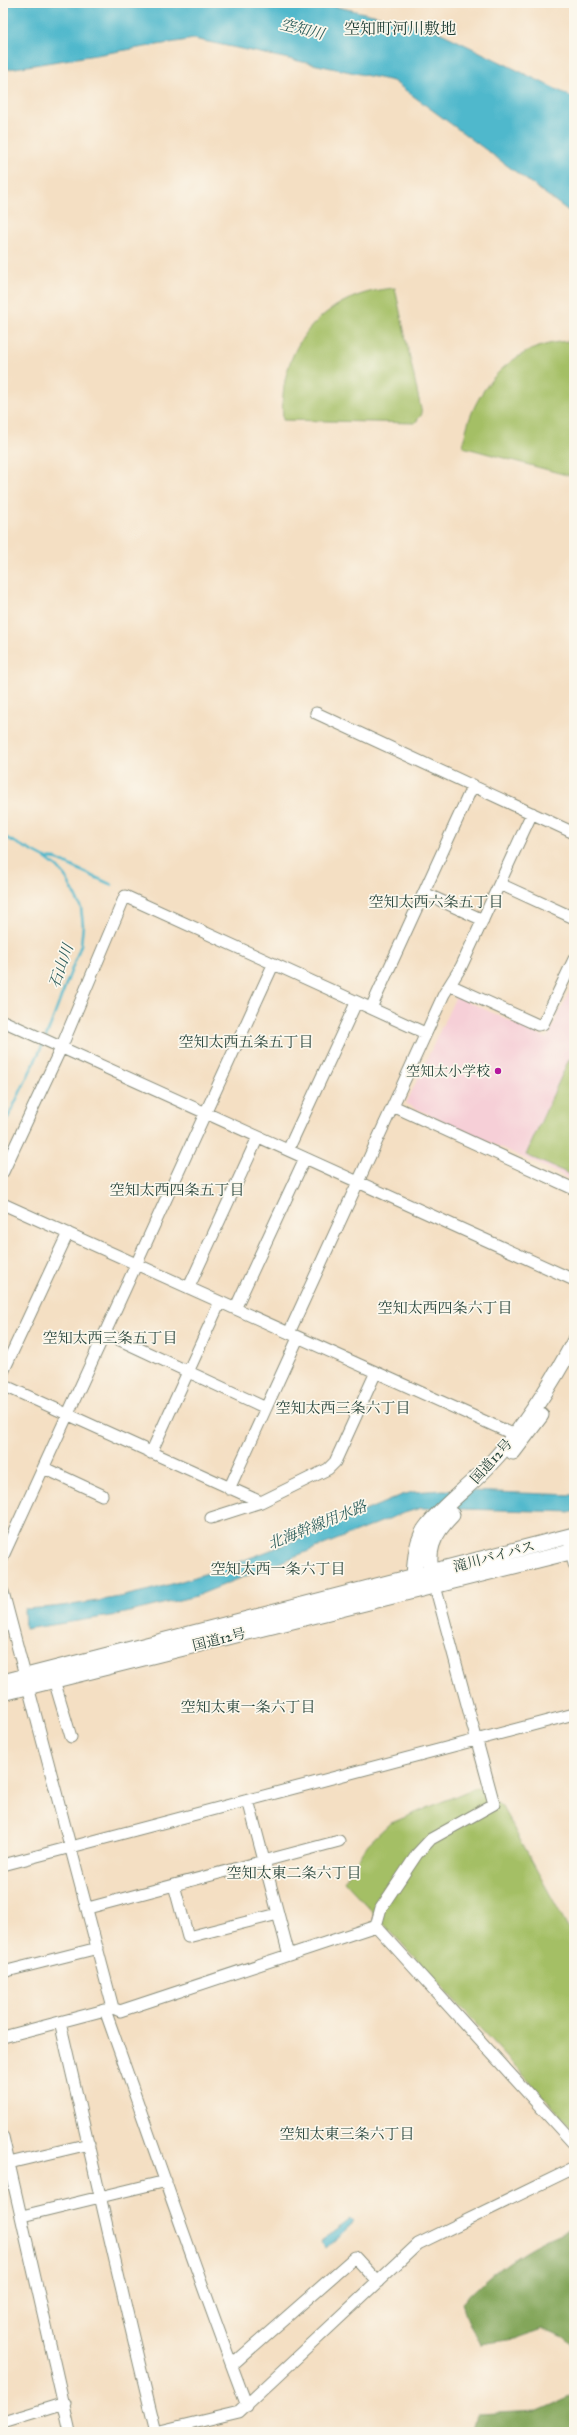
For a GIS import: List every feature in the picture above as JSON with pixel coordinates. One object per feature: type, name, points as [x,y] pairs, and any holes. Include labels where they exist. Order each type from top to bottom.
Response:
[{"type":"highway","name":"国道12号","points":[[478,1484],[515,1435],[558,1372],[574,1342]]},
{"type":"highway","name":"国道12号","points":[[3,1693],[26,1681],[414,1577],[415,1562],[420,1539],[427,1525],[441,1519],[528,1436],[574,1362]]},
{"type":"highway","name":"国道12号","points":[[3,1682],[54,1680],[433,1579],[433,1538],[441,1519]]},
{"type":"highway","name":"滝川バイパス","points":[[433,1579],[572,1548]]},
{"type":"highway","points":[[414,1577],[433,1579]]},
{"type":"street","points":[[316,713],[474,785],[574,833]]},
{"type":"street","points":[[371,1008],[474,785]]},
{"type":"street","points":[[229,1489],[266,1408],[293,1335],[357,1182],[425,1033],[444,994],[461,967],[532,813]]},
{"type":"street","points":[[500,884],[574,918]]},
{"type":"street","points":[[424,893],[483,920]]},
{"type":"street","points":[[3,1172],[56,1046],[125,896],[356,1003],[371,1008],[425,1033]]},
{"type":"street","points":[[450,985],[538,1025],[543,1024],[574,959]]},
{"type":"street","points":[[3,1556],[135,1264],[273,965]]},
{"type":"street","points":[[288,1150],[356,1003]]},
{"type":"street","points":[[3,1021],[574,1280]]},
{"type":"street","points":[[393,1106],[574,1189]]},
{"type":"street","points":[[189,1287],[258,1137]]},
{"type":"street","points":[[235,1308],[305,1158]]},
{"type":"street","points":[[3,1204],[515,1435]]},
{"type":"street","points":[[3,1372],[68,1233]]},
{"type":"street","points":[[151,1452],[220,1302]]},
{"type":"street","points":[[105,1333],[266,1408]]},
{"type":"street","points":[[211,1518],[261,1502],[328,1469],[335,1462],[376,1372]]},
{"type":"street","points":[[3,1385],[229,1489],[261,1502]]},
{"type":"street","points":[[44,1468],[102,1495]]},
{"type":"street","points":[[376,1926],[381,1908],[417,1854],[431,1839],[494,1804],[433,1579]]},
{"type":"street","points":[[3,1592],[88,1908],[98,1948],[109,2009],[190,2254],[248,2406]]},
{"type":"street","points":[[54,1680],[71,1736]]},
{"type":"street","points":[[3,1865],[574,1714]]},
{"type":"street","points":[[248,1800],[289,1955]]},
{"type":"street","points":[[88,1908],[339,1841]]},
{"type":"street","points":[[174,1885],[188,1937],[278,1914]]},
{"type":"street","points":[[3,2037],[109,2009],[120,2011],[376,1926]]},
{"type":"street","points":[[376,1926],[574,2144]]},
{"type":"street","points":[[3,1972],[98,1948]]},
{"type":"street","points":[[60,2022],[101,2197],[117,2274],[156,2432],[239,2412],[248,2406],[253,2398],[418,2244],[574,2168]]},
{"type":"street","points":[[3,2137],[65,2403],[70,2432]]},
{"type":"street","points":[[9,2164],[89,2144]]},
{"type":"street","points":[[22,2216],[166,2181]]},
{"type":"street","points":[[232,2366],[355,2257],[378,2282]]},
{"type":"street","points":[[3,2422],[65,2403]]},
{"type":"shaded area","name":"空知太小学校","points":[[570,990],[574,992],[574,1181],[406,1104],[456,996],[547,1038]]},
{"type":"green space","points":[[395,288],[422,414],[415,423],[283,420],[283,394],[288,370],[297,348],[309,329],[326,313],[346,301],[369,292]]},
{"type":"green space","points":[[574,341],[574,477],[463,447],[467,426],[475,406],[485,388],[498,373],[514,360],[532,350],[552,343]]},
{"type":"green space","points":[[569,1059],[574,1061],[574,1176],[526,1155]]},
{"type":"green space","points":[[477,1787],[502,1807],[574,1938],[574,2130],[344,1881],[368,1844],[389,1824]]},
{"type":"green space","points":[[574,2228],[574,2348],[564,2338],[542,2329],[514,2339],[481,2344],[469,2324],[462,2303],[487,2279],[514,2258],[542,2241]]},
{"type":"green space","points":[[574,2393],[574,2432],[473,2432],[477,2414],[538,2411],[572,2396]]},
{"type":"water","name":"空知川","points":[[3,3],[320,3],[431,28],[574,98],[574,215],[393,81],[194,39],[3,70]]},
{"type":"water","points":[[442,1490],[574,1495],[574,1512],[421,1508],[401,1514],[196,1596],[117,1615],[25,1629],[24,1609],[74,1605],[123,1596],[171,1584],[218,1570],[264,1553],[402,1495],[413,1492]]},
{"type":"water","points":[[351,2219],[354,2222],[326,2248],[321,2241]]},
{"type":"waterway","name":"石山川","points":[[3,836],[45,858],[57,867],[66,877],[81,908],[83,925],[81,945],[46,1037]]},
{"type":"waterway","points":[[46,858],[56,859],[112,885]]},
{"type":"waterway","name":"石山川","points":[[3,1128],[44,1042]]},
{"type":"place","name":"空知太小学校","points":[[498,1071]]},
{"type":"district","name":"空知町河川敷地","points":[[400,28]]},
{"type":"district","name":"空知太西六条五丁目","points":[[436,902]]},
{"type":"district","name":"空知太西五条五丁目","points":[[246,1042]]},
{"type":"district","name":"空知太西四条五丁目","points":[[177,1190]]},
{"type":"district","name":"空知太西四条六丁目","points":[[445,1308]]},
{"type":"district","name":"空知太西三条五丁目","points":[[110,1338]]},
{"type":"district","name":"空知太西三条六丁目","points":[[343,1408]]},
{"type":"district","name":"空知太西一条六丁目","points":[[278,1569]]},
{"type":"district","name":"空知太東一条六丁目","points":[[248,1707]]},
{"type":"district","name":"空知太東二条六丁目","points":[[294,1873]]},
{"type":"district","name":"空知太東三条六丁目","points":[[347,2134]]},
{"type":"water label","name":"北海幹線用水路","points":[[317,1525]]}]
